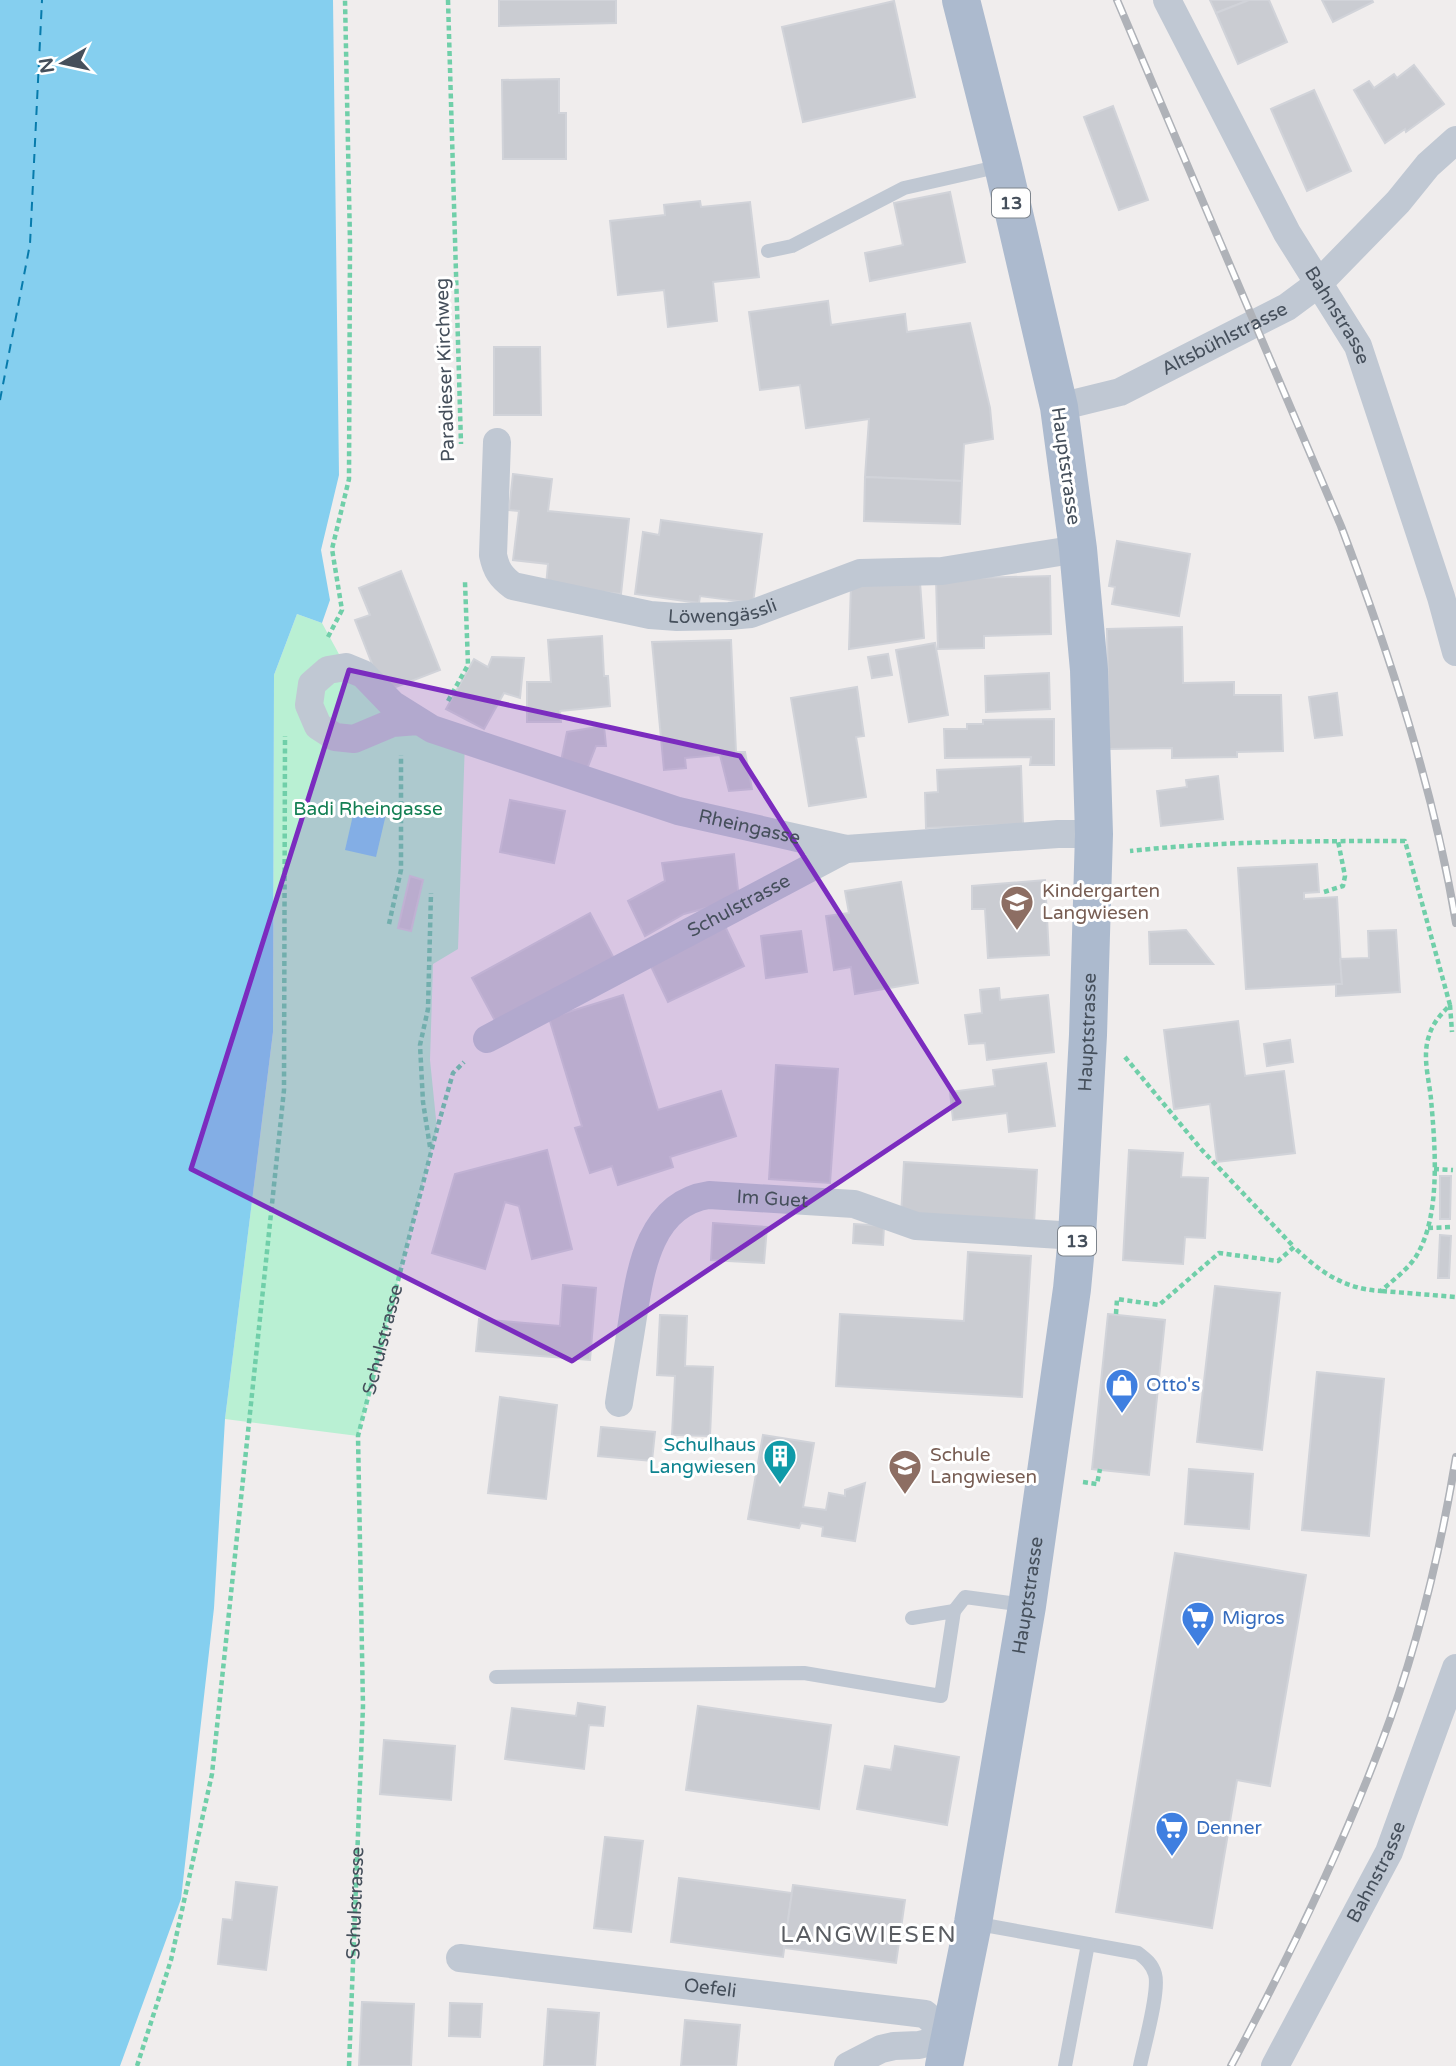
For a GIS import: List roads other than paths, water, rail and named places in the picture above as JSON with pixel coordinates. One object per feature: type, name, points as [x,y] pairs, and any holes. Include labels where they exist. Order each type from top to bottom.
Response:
[{"type":"main road","name":"Hauptstrasse","points":[[948,2051],[974,1923],[1027,1606],[1072,1289],[1088,1035],[1106,843],[1078,548],[1059,407],[961,0]]},
{"type":"street","name":"Bahnstrasse","points":[[1167,0],[1287,233],[1358,346],[1441,597],[1456,652]]},
{"type":"street","name":"Altsbühlstrasse","points":[[1059,407],[1120,392],[1287,307],[1318,284],[1398,202],[1428,165],[1456,140]]},
{"type":"street","name":"Löwengässli","points":[[496,442],[493,555],[495,567],[502,578],[513,586],[650,615],[677,617],[751,614],[860,573],[942,571],[1078,548]]},
{"type":"street","name":"Rheingasse","points":[[417,724],[678,811],[846,849],[1058,834],[1106,843]]},
{"type":"street","name":"Schulstrasse","points":[[487,1039],[846,849]]},
{"type":"street","name":"Im Guet","points":[[619,1403],[646,1251],[667,1216],[679,1205],[695,1197],[709,1195],[853,1205],[916,1226],[1077,1236]]},
{"type":"street","name":"Bahnstrasse","points":[[1275,2066],[1389,1852],[1456,1668]]},
{"type":"street","name":"Oefeli","points":[[460,1958],[925,2014],[948,2051]]},
{"type":"street","points":[[848,2066],[881,2049],[894,2046],[919,2045],[948,2051]]},
{"type":"lane","points":[[768,251],[792,246],[904,188],[1003,166]]},
{"type":"lane","points":[[496,1677],[804,1673],[941,1696],[954,1611],[965,1597],[1027,1606]]},
{"type":"lane","points":[[912,1618],[954,1611]]},
{"type":"lane","points":[[974,1923],[1138,1953],[1150,1962],[1156,1976],[1154,1997],[1140,2066]]},
{"type":"lane","points":[[1065,2066],[1088,1944]]},
{"type":"water","points":[[0,0],[333,0],[339,475],[321,550],[330,600],[322,623],[297,614],[274,675],[273,1032],[225,1419],[214,1608],[181,1899],[120,2066],[0,2066]]},
{"type":"water","points":[[356,802],[387,810],[376,857],[345,850]]},
{"type":"railway","points":[[1117,0],[1341,526],[1359,575],[1393,673],[1422,771],[1456,923]]},
{"type":"railway","points":[[1231,2066],[1272,1987],[1348,1826],[1394,1709],[1426,1602],[1456,1457]]},
{"type":"place","name":"Kindergarten Langwiesen","points":[[1017,932]]},
{"type":"place","name":"Otto's","points":[[1122,1415]]},
{"type":"place","name":"Schulhaus Langwiesen","points":[[780,1486]]},
{"type":"place","name":"Schule Langwiesen","points":[[905,1496]]},
{"type":"place","name":"Migros","points":[[1198,1648]]},
{"type":"place","name":"Denner","points":[[1172,1858]]},
{"type":"district","name":"LANGWIESEN","points":[[869,1935]]},
{"type":"park label","name":"Badi Rheingasse","points":[[368,809]]}]
